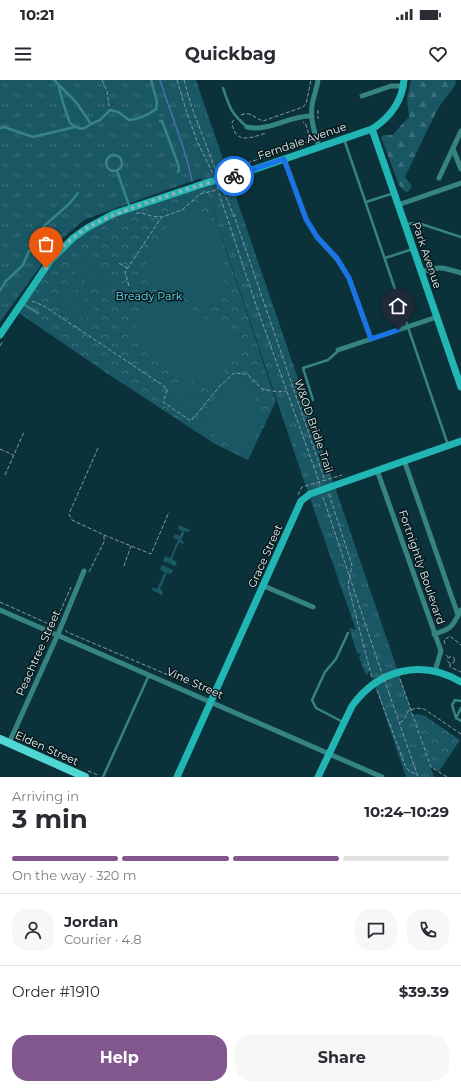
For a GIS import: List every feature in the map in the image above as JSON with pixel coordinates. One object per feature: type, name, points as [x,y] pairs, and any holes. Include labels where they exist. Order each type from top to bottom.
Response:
[{"type":"main road","name":"Elden Street","points":[[0,739],[86,777]]},
{"type":"street","points":[[318,80],[312,106],[312,116],[313,126],[319,147]]},
{"type":"street","name":"Ferndale Avenue","points":[[0,335],[24,304],[50,261],[73,238],[99,220],[131,211],[216,177],[232,177],[372,129],[384,121],[393,111],[402,94],[404,83]]},
{"type":"street","points":[[362,96],[404,83]]},
{"type":"street","points":[[247,127],[259,129],[265,128],[299,116],[312,116]]},
{"type":"street","name":"Park Avenue","points":[[372,129],[436,317],[460,382]]},
{"type":"street","points":[[439,178],[461,131]]},
{"type":"street","points":[[453,149],[461,169]]},
{"type":"street","points":[[284,159],[306,219],[317,237],[337,258],[349,278],[371,339]]},
{"type":"street","points":[[398,205],[461,184]]},
{"type":"street","points":[[421,272],[442,267],[461,273]]},
{"type":"street","points":[[338,350],[436,317]]},
{"type":"street","name":"Grace Street","points":[[177,777],[301,501],[310,494],[461,441]]},
{"type":"street","points":[[404,460],[460,612],[447,631],[434,634]]},
{"type":"street","name":"Fortnightly Boulevard","points":[[377,470],[441,651],[435,671]]},
{"type":"street","name":"Peachtree Street","points":[[9,743],[58,634],[84,571]]},
{"type":"street","points":[[264,586],[313,607]]},
{"type":"street","name":"Vine Street","points":[[0,610],[212,701],[382,777]]},
{"type":"street","points":[[318,777],[343,722],[352,706],[358,697],[374,682],[392,674],[414,670],[435,671],[446,674],[461,682]]},
{"type":"lane","points":[[54,80],[76,102],[91,124]]},
{"type":"lane","points":[[58,84],[61,99],[70,123],[75,127],[83,129],[100,120],[110,110],[118,112],[129,120],[142,118],[151,113],[156,109],[157,102],[151,80]]},
{"type":"lane","points":[[223,88],[230,109],[247,127]]},
{"type":"lane","points":[[160,121],[162,121],[180,169],[178,172]]},
{"type":"lane","points":[[0,128],[4,127],[32,137],[75,127]]},
{"type":"lane","points":[[344,138],[448,445]]},
{"type":"lane","points":[[115,155],[121,159],[121,167],[117,171],[111,171],[107,168],[105,162],[110,156],[115,155]]},
{"type":"lane","points":[[117,171],[131,211]]},
{"type":"lane","points":[[0,291],[5,282],[23,264],[29,251],[43,238],[44,227],[69,204],[78,193]]},
{"type":"lane","points":[[366,202],[394,193]]},
{"type":"lane","points":[[405,224],[418,223],[461,237]]},
{"type":"lane","points":[[385,258],[413,249]]},
{"type":"lane","points":[[24,304],[38,313]]},
{"type":"lane","points":[[313,400],[303,368],[328,360],[338,350]]},
{"type":"lane","points":[[343,722],[316,708],[312,700],[325,672],[336,659],[348,633]]},
{"type":"lane","points":[[103,777],[150,674]]},
{"type":"lane","points":[[461,701],[455,700],[452,705],[456,718],[461,721]]},
{"type":"lane","points":[[456,718],[461,708]]},
{"type":"path","points":[[102,80],[107,92],[110,110]]},
{"type":"path","points":[[178,80],[185,107],[197,141],[216,177],[218,190],[255,302],[324,489],[378,662],[418,777]]},
{"type":"path","name":"W&OD Bridle Trail","points":[[184,80],[216,177],[235,218],[324,489],[352,564],[348,585],[374,682],[405,765],[410,772],[417,774]]},
{"type":"path","points":[[271,131],[249,138],[243,138],[233,129],[232,122],[236,117],[245,113],[253,115],[258,120],[263,121],[303,107],[306,104],[312,80]]},
{"type":"path","points":[[318,106],[318,121]]},
{"type":"path","points":[[216,177],[307,142],[309,137],[308,130],[305,123],[301,122]]},
{"type":"path","points":[[321,132],[324,135]]},
{"type":"path","points":[[131,211],[162,217],[182,210],[200,194],[218,190]]},
{"type":"path","points":[[129,286],[125,272],[162,217]]},
{"type":"path","points":[[119,263],[128,268]]},
{"type":"path","points":[[24,304],[31,300],[44,306],[164,386],[167,390],[163,402],[191,421],[220,386],[234,373],[247,374],[262,389],[278,392],[287,391]]},
{"type":"path","points":[[160,395],[164,398]]},
{"type":"path","points":[[6,474],[24,432]]},
{"type":"path","points":[[98,448],[69,514],[72,520],[151,554],[169,512]]},
{"type":"path","points":[[0,449],[14,455]]},
{"type":"path","points":[[87,576],[104,542],[104,535]]},
{"type":"path","points":[[124,566],[132,546]]},
{"type":"path","points":[[0,602],[51,625],[56,621],[71,586]]},
{"type":"path","points":[[65,627],[67,632],[208,693]]},
{"type":"path","points":[[445,646],[444,640],[450,636],[455,642],[461,645]]},
{"type":"path","points":[[446,651],[446,656],[449,658],[448,660],[450,667],[461,672]]},
{"type":"path","points":[[449,658],[453,657],[455,660],[450,664]]},
{"type":"path","points":[[400,678],[431,767],[447,777]]},
{"type":"path","points":[[399,723],[411,710],[419,708],[424,709],[461,734]]},
{"type":"green space","points":[[0,80],[196,80],[434,777],[406,777],[370,671],[366,675],[359,657],[361,654],[357,653],[349,628],[356,630],[201,178],[84,220],[57,243],[0,322]]},
{"type":"green space","points":[[411,80],[455,80],[456,83],[438,109],[405,177],[412,186],[408,192],[404,191],[399,185],[381,137],[384,135],[393,135],[409,117],[407,99]]},
{"type":"green space","name":"Bready Park","points":[[204,184],[276,401],[248,460],[215,444],[105,372],[16,311],[50,261],[89,226]]},
{"type":"green space","points":[[191,204],[208,219],[215,229],[223,252],[224,276],[222,287],[208,315],[150,273],[146,269],[145,265],[172,220]]},
{"type":"green space","points":[[86,258],[94,264],[82,281],[74,275]]},
{"type":"green space","points":[[96,265],[104,271],[92,288],[84,282]]},
{"type":"green space","points":[[107,273],[115,278],[103,295],[95,289]]},
{"type":"green space","points":[[68,285],[76,290],[64,307],[56,302]]},
{"type":"green space","points":[[162,288],[242,344],[210,392],[129,336]]},
{"type":"green space","points":[[78,292],[86,297],[75,314],[67,309]]},
{"type":"green space","points":[[89,299],[97,304],[85,321],[77,316]]},
{"type":"green space","points":[[234,375],[245,383],[253,394],[258,407],[258,426],[253,443],[248,453],[201,426],[200,420],[207,409]]},
{"type":"green space","points":[[178,382],[189,389],[177,408],[165,401]]},
{"type":"green space","points":[[191,390],[203,398],[191,417],[179,409]]},
{"type":"green space","points":[[179,525],[190,530],[189,532],[185,531],[181,540],[184,542],[183,544],[179,542],[172,559],[177,562],[175,566],[163,561],[165,556],[170,558],[178,540],[173,538],[175,534],[180,536],[182,531],[178,529]]},
{"type":"green space","points":[[162,565],[173,570],[171,574],[167,573],[160,589],[163,591],[162,595],[152,590],[153,587],[157,589],[165,572],[160,570]]},
{"type":"green space","points":[[417,714],[425,716],[460,740],[439,771],[431,767],[413,715]]},
{"type":"waterway","points":[[160,80],[182,143],[192,181]]},
{"type":"way so far","points":[[46,268],[50,261],[73,238],[99,220],[190,188],[234,176]]},
{"type":"route","points":[[234,176],[284,159],[301,209],[309,225],[317,237],[337,258],[349,278],[371,339],[398,330]]}]
